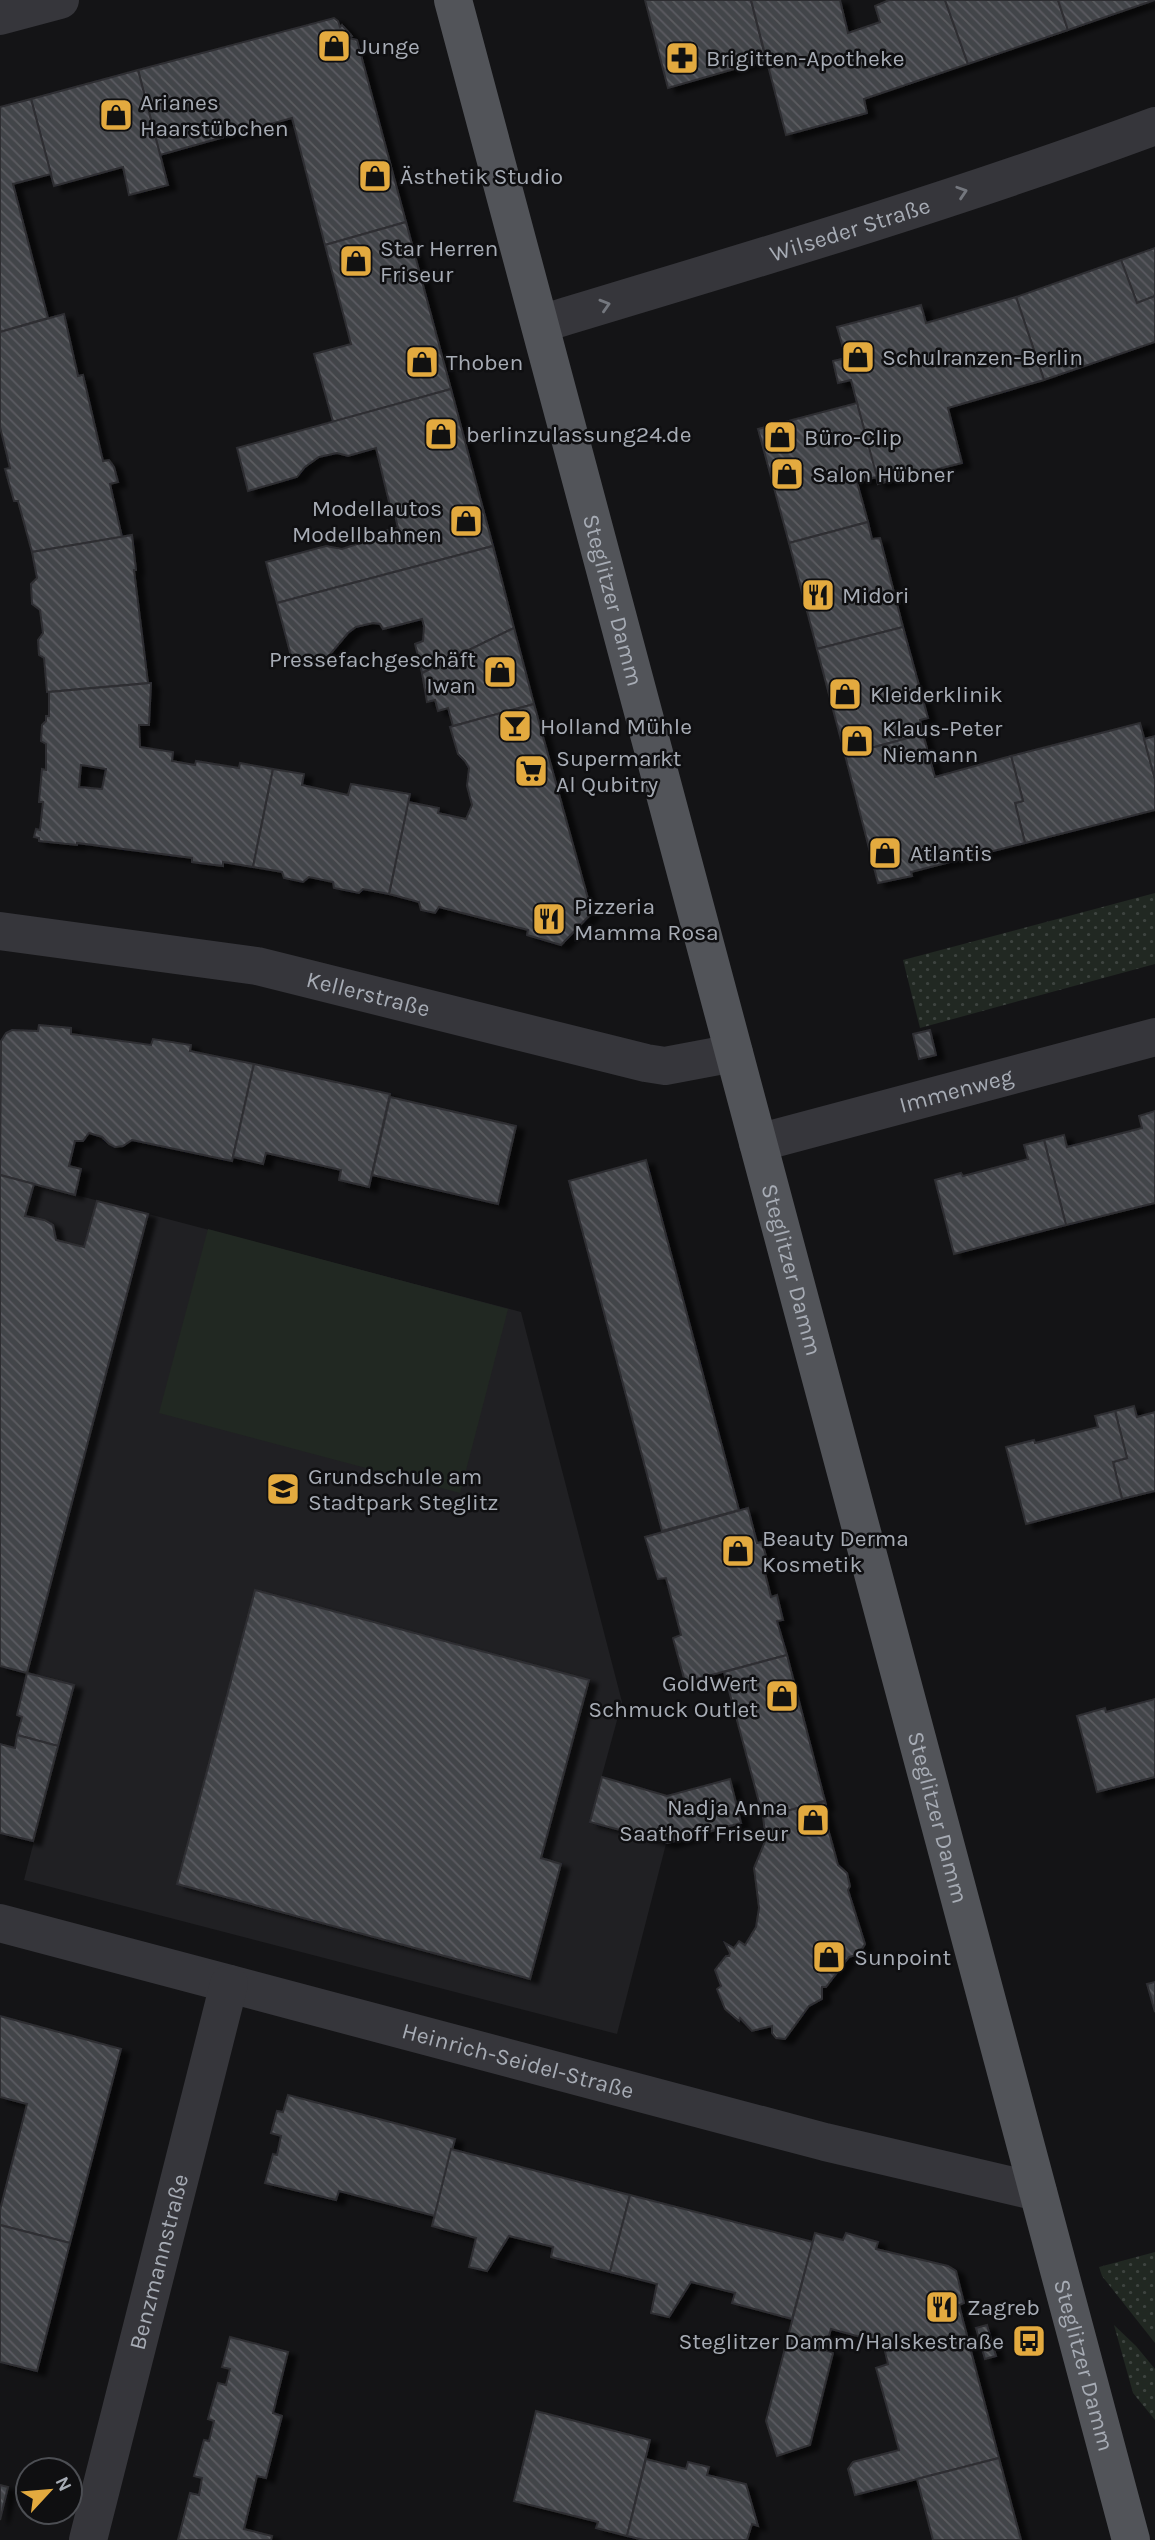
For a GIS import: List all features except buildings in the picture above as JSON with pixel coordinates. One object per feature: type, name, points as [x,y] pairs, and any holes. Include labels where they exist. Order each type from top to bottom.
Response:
[{"type":"main road","name":"Steglitzer Damm","points":[[453,0],[1131,2540]]},
{"type":"street","points":[[0,16],[60,0]]},
{"type":"street","name":"Wilseder Straße","points":[[540,324],[827,236],[1097,148],[1155,126]]},
{"type":"street","name":"Kellerstraße","points":[[0,931],[257,966],[665,1066],[734,1053]]},
{"type":"street","name":"Immenweg","points":[[758,1143],[1155,1037]]},
{"type":"street","name":"Heinrich-Seidel-Straße","points":[[0,1923],[812,2139],[1038,2192]]},
{"type":"street","name":"Benzmannstraße","points":[[88,2540],[229,1984]]},
{"type":"shaded area","points":[[1155,893],[1155,964],[920,1028],[903,960]]},
{"type":"shaded area","name":"Grundschule am Stadtpark Steglitz","points":[[0,1175],[521,1312],[622,1702],[589,1823],[666,1844],[617,2034],[24,1880],[74,1685],[0,1666]]},
{"type":"shaded area","points":[[208,1229],[508,1309],[460,1493],[159,1413]]},
{"type":"shaded area","points":[[1155,2252],[1155,2343],[1102,2276],[1099,2267]]},
{"type":"shaded area","points":[[1114,2325],[1155,2369],[1155,2420],[1133,2393]]},
{"type":"place","name":"Junge","points":[[334,46]]},
{"type":"place","name":"Brigitten-Apotheke","points":[[682,58]]},
{"type":"place","name":"Arianes Haarstübchen","points":[[116,115]]},
{"type":"place","name":"Ästhetik Studio","points":[[375,176]]},
{"type":"place","name":"Star Herren Friseur","points":[[356,261]]},
{"type":"place","name":"Schulranzen-Berlin","points":[[858,357]]},
{"type":"place","name":"Thoben","points":[[422,362]]},
{"type":"place","name":"berlinzulassung24.de","points":[[441,434]]},
{"type":"place","name":"Büro-Clip","points":[[780,437]]},
{"type":"place","name":"Salon Hübner","points":[[787,474]]},
{"type":"place","name":"Modellautos Modellbahnen","points":[[466,521]]},
{"type":"place","name":"Midori","points":[[818,595]]},
{"type":"place","name":"Pressefachgeschäft Iwan","points":[[500,672]]},
{"type":"place","name":"Kleiderklinik","points":[[845,694]]},
{"type":"place","name":"Holland Mühle","points":[[515,726]]},
{"type":"place","name":"Klaus-Peter Niemann","points":[[857,741]]},
{"type":"place","name":"Supermarkt Al Qubitry","points":[[531,771]]},
{"type":"place","name":"Atlantis","points":[[885,853]]},
{"type":"place","name":"Pizzeria Mamma Rosa","points":[[549,919]]},
{"type":"place","name":"Grundschule am Stadtpark Steglitz","points":[[283,1489]]},
{"type":"place","name":"Beauty Derma Kosmetik","points":[[738,1551]]},
{"type":"place","name":"GoldWert Schmuck Outlet","points":[[782,1696]]},
{"type":"place","name":"Nadja Anna Saathoff Friseur","points":[[813,1820]]},
{"type":"place","name":"Sunpoint","points":[[829,1957]]},
{"type":"place","name":"Zagreb","points":[[942,2307]]},
{"type":"place","name":"Steglitzer Damm/Halskestraße","points":[[1029,2341]]}]
